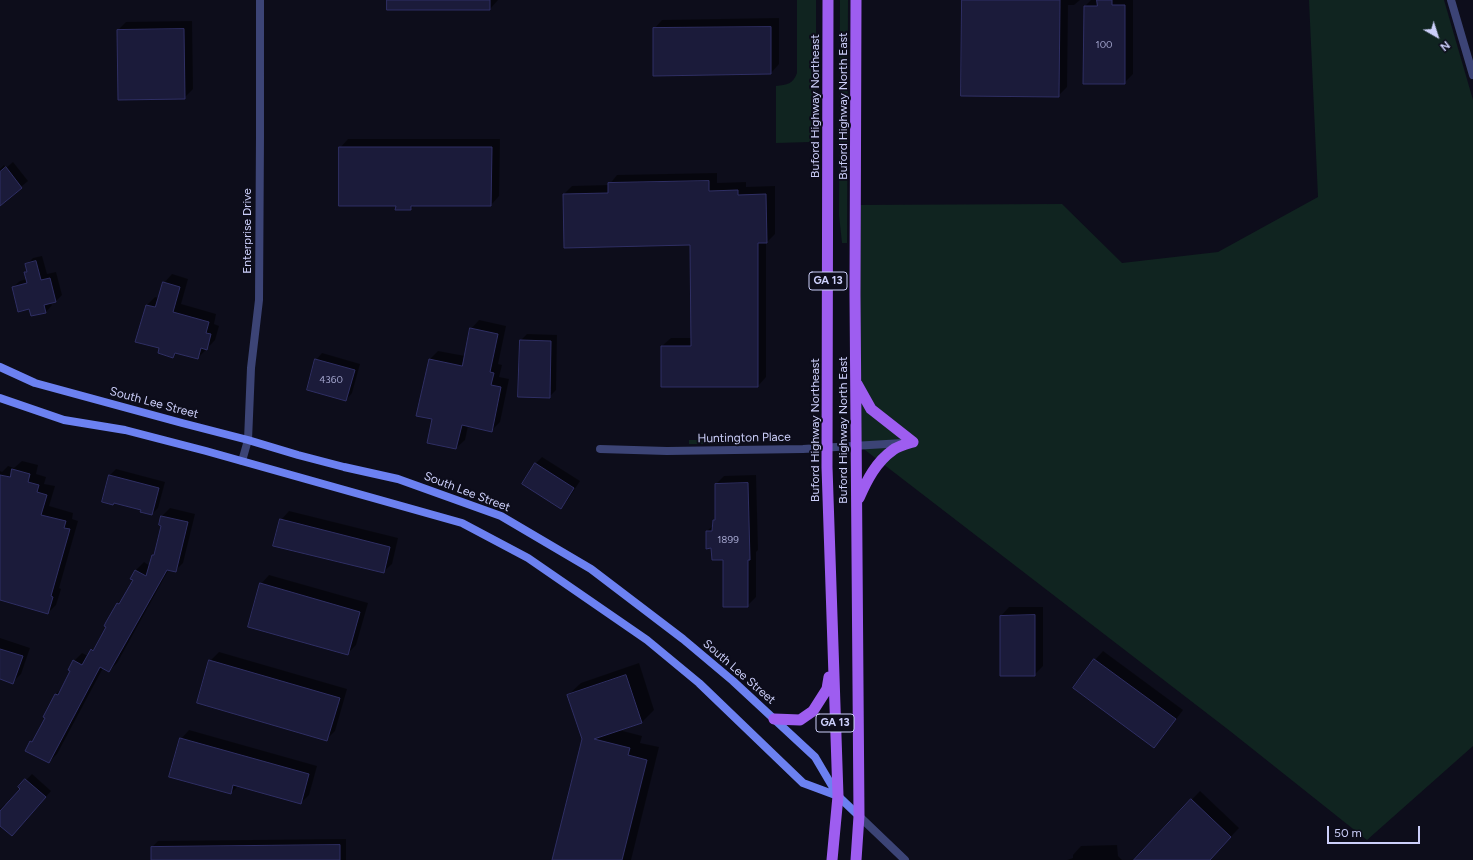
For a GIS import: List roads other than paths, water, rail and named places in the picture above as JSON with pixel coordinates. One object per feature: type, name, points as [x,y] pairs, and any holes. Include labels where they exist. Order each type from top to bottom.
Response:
[{"type":"main road","name":"Buford Highway Northeast","points":[[828,0],[828,447],[832,650],[838,796],[832,860]]},
{"type":"main road","name":"Buford Highway North East","points":[[856,0],[856,446],[859,816],[856,860]]},
{"type":"main road","name":"South Lee Street","points":[[0,367],[35,383],[248,440],[298,455],[398,479],[501,516],[592,569],[683,639],[733,681],[815,757],[838,796],[859,816]]},
{"type":"main road","points":[[856,381],[871,410],[913,442],[894,450],[884,458],[868,478],[857,504]]},
{"type":"main road","name":"South Lee Street","points":[[0,398],[64,420],[125,430],[242,461],[462,523],[528,558],[647,640],[699,683],[803,783],[838,796]]},
{"type":"main road","points":[[774,719],[800,720],[813,711],[827,689],[832,650]]},
{"type":"street","name":"Enterprise Drive","points":[[242,461],[248,440],[251,368],[259,300],[260,0]]},
{"type":"street","points":[[1451,0],[1473,75]]},
{"type":"street","name":"Huntington Place","points":[[600,449],[667,451],[803,449],[913,442]]},
{"type":"street","name":"South Lee Street","points":[[859,816],[905,860]]}]
